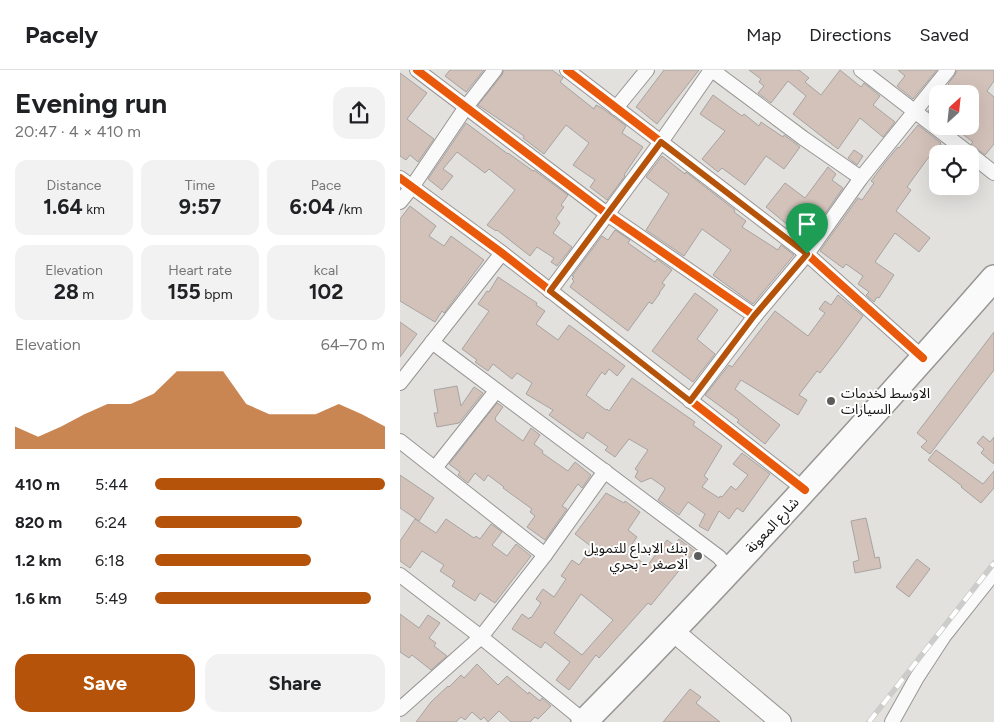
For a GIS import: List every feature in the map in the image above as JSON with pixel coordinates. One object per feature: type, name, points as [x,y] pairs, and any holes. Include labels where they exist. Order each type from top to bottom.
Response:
[{"type":"highway","name":"شارع المعونة","points":[[678,636],[730,570],[805,490],[994,278]]},
{"type":"highway","name":"شارع المعونة","points":[[592,722],[830,488],[994,299]]},
{"type":"street","points":[[417,70],[607,214],[754,316]]},
{"type":"street","points":[[400,202],[466,107],[495,70]]},
{"type":"street","points":[[567,70],[807,254],[923,358]]},
{"type":"street","points":[[616,108],[648,70]]},
{"type":"street","points":[[550,291],[712,70],[803,138],[861,178]]},
{"type":"street","points":[[861,70],[958,145]]},
{"type":"street","points":[[690,401],[754,316],[807,254],[861,178],[948,70]]},
{"type":"street","points":[[979,161],[994,173]]},
{"type":"street","points":[[400,178],[502,253],[805,490]]},
{"type":"street","points":[[400,383],[502,253]]},
{"type":"street","points":[[432,342],[719,557],[730,570]]},
{"type":"street","points":[[435,468],[496,391]]},
{"type":"street","points":[[400,441],[545,555]]},
{"type":"street","points":[[400,709],[481,637],[545,555],[605,471]]},
{"type":"street","points":[[892,722],[916,679],[944,636],[994,573]]},
{"type":"street","points":[[400,575],[592,722]]},
{"type":"street","points":[[678,636],[781,722]]},
{"type":"building","points":[[450,70],[484,70],[466,92],[445,76]]},
{"type":"building","points":[[504,70],[552,70],[563,78],[560,82],[594,109],[596,105],[602,108],[626,126],[622,133],[643,147],[607,200],[590,187],[595,180],[573,165],[589,143],[566,125],[544,154],[523,138],[524,136],[478,105]]},
{"type":"building","points":[[664,70],[699,70],[657,124],[636,107]]},
{"type":"building","points":[[749,70],[799,70],[809,78],[805,82],[821,95],[840,70],[861,87],[864,83],[880,96],[873,105],[895,122],[883,137],[860,118],[838,149],[793,114],[806,96],[788,81],[771,103],[758,93],[764,86],[759,82],[761,79]]},
{"type":"building","points":[[898,70],[937,70],[913,99],[897,86],[905,76]]},
{"type":"building","points":[[957,70],[994,70],[994,81],[987,91],[994,97],[994,144],[985,155],[979,150],[979,145],[972,145],[973,142],[964,135],[979,135],[979,85],[949,85]]},
{"type":"building","points":[[400,73],[427,93],[407,119],[434,139],[418,162],[410,155],[406,160],[400,156]]},
{"type":"building","points":[[713,95],[742,116],[744,114],[759,126],[761,122],[800,147],[784,169],[766,156],[745,185],[722,168],[718,172],[702,159],[725,131],[700,114]]},
{"type":"building","points":[[466,123],[568,195],[561,205],[564,207],[556,218],[560,223],[553,233],[572,247],[557,266],[551,262],[554,258],[537,247],[530,256],[497,230],[487,225],[515,190],[489,169],[485,173],[457,152],[443,169],[453,176],[442,190],[428,179]]},
{"type":"building","points":[[918,125],[941,143],[941,145],[929,145],[929,158],[907,187],[911,190],[896,211],[930,238],[919,252],[895,233],[875,262],[894,275],[879,298],[877,297],[874,302],[866,295],[869,292],[858,284],[863,276],[846,264],[843,268],[820,251],[858,198],[862,200],[874,183],[871,181]]},
{"type":"building","points":[[854,150],[863,156],[857,165],[848,158]]},
{"type":"building","points":[[662,156],[735,210],[734,212],[746,221],[742,227],[778,250],[781,245],[794,255],[753,304],[713,275],[731,250],[702,229],[684,256],[646,230],[669,194],[646,177]]},
{"type":"building","points":[[828,167],[836,174],[832,180],[843,188],[806,240],[766,207],[785,183],[805,198]]},
{"type":"building","points":[[410,206],[436,226],[429,236],[444,246],[451,236],[484,260],[435,322],[400,301],[400,219]]},
{"type":"building","points":[[615,230],[630,240],[628,243],[655,262],[657,259],[672,270],[662,283],[665,285],[660,293],[652,304],[649,302],[628,331],[570,287],[574,281],[572,276],[602,236],[608,240]]},
{"type":"building","points":[[498,277],[537,303],[536,305],[545,311],[536,324],[558,340],[569,325],[625,366],[617,376],[609,369],[605,375],[602,372],[586,395],[609,411],[632,378],[695,422],[693,425],[722,446],[704,476],[708,479],[702,487],[719,498],[731,486],[736,490],[748,475],[733,464],[742,453],[770,474],[743,512],[737,508],[729,519],[719,511],[708,531],[699,526],[705,514],[688,502],[679,515],[658,500],[665,489],[664,487],[651,478],[641,482],[635,477],[638,471],[635,469],[648,450],[629,439],[615,457],[605,450],[608,447],[587,432],[583,439],[549,415],[553,410],[526,394],[532,383],[517,373],[512,379],[493,364],[488,371],[475,362],[477,360],[462,349],[489,311],[478,304],[487,291],[489,292]]},
{"type":"building","points":[[695,293],[718,310],[697,339],[715,354],[693,382],[652,351]]},
{"type":"building","points":[[838,295],[863,316],[820,373],[817,371],[799,395],[807,400],[798,415],[741,380],[735,389],[780,425],[765,444],[737,422],[739,420],[705,395],[729,365],[732,367],[775,311],[808,336],[825,313],[819,309],[825,301],[831,305]]},
{"type":"building","points":[[400,322],[417,334],[400,357]]},
{"type":"building","points":[[994,332],[994,370],[930,454],[921,447],[927,441],[917,433]]},
{"type":"building","points":[[457,386],[461,406],[474,387],[483,393],[459,423],[437,427],[434,413],[438,413],[434,390]]},
{"type":"building","points":[[497,403],[503,407],[495,418],[496,421],[523,441],[531,428],[540,435],[534,444],[543,451],[542,453],[568,471],[575,462],[591,475],[582,488],[578,484],[562,506],[567,509],[545,540],[527,527],[535,516],[530,512],[532,509],[488,475],[484,481],[475,473],[468,483],[458,475],[460,472],[449,464]]},
{"type":"building","points":[[983,436],[990,442],[994,437],[994,464],[981,453],[984,449],[977,443]]},
{"type":"building","points":[[936,450],[983,484],[994,471],[994,488],[981,503],[928,460]]},
{"type":"building","points":[[400,475],[434,498],[419,521],[400,508]]},
{"type":"building","points":[[606,493],[624,503],[625,501],[640,512],[628,530],[637,537],[627,551],[647,566],[667,540],[674,545],[679,539],[695,551],[651,605],[648,603],[599,658],[596,655],[569,690],[556,680],[570,662],[545,642],[541,648],[512,629],[522,614],[529,619],[531,618],[541,603],[536,599],[543,589],[554,597],[566,579],[561,576],[572,560],[579,565],[592,547],[575,534]],"holes":[[[581,594],[613,620],[582,655],[554,633]]]},
{"type":"building","points":[[866,518],[875,558],[879,557],[881,568],[855,573],[853,562],[859,560],[851,521]]},
{"type":"building","points":[[415,519],[436,533],[446,519],[474,538],[476,536],[480,539],[491,524],[502,532],[492,545],[507,556],[516,544],[531,556],[495,603],[480,593],[475,601],[452,586],[455,581],[440,571],[444,565],[422,551],[410,568],[400,561],[400,541]]},
{"type":"building","points":[[917,559],[930,569],[909,597],[896,587]]},
{"type":"building","points":[[400,614],[419,628],[428,615],[440,623],[429,638],[436,643],[434,646],[447,656],[431,670],[412,655],[409,658],[400,652]]},
{"type":"building","points":[[477,664],[498,685],[507,676],[528,694],[529,692],[540,701],[542,698],[551,706],[538,719],[535,717],[530,722],[511,722],[499,711],[488,722],[484,717],[481,720],[472,712],[465,720],[461,717],[456,722],[416,722],[431,702],[461,675],[464,678]]},
{"type":"building","points":[[690,689],[701,697],[696,703],[720,722],[663,722]]},
{"type":"railway","points":[[869,722],[994,563]]},
{"type":"cycle path","points":[[417,70],[607,214],[755,316]]},
{"type":"cycle path","points":[[567,70],[807,254],[923,358]]},
{"type":"cycle path","points":[[400,178],[502,253],[805,490]]},
{"type":"place","name":"الاوسط لخدمات السيارات","points":[[831,401]]},
{"type":"place","name":"بنك الابداع للتمويل الاصغر - بحري","points":[[698,556]]},
{"type":"route","points":[[661,142],[807,254],[754,316],[690,401],[550,291],[661,142]]}]
